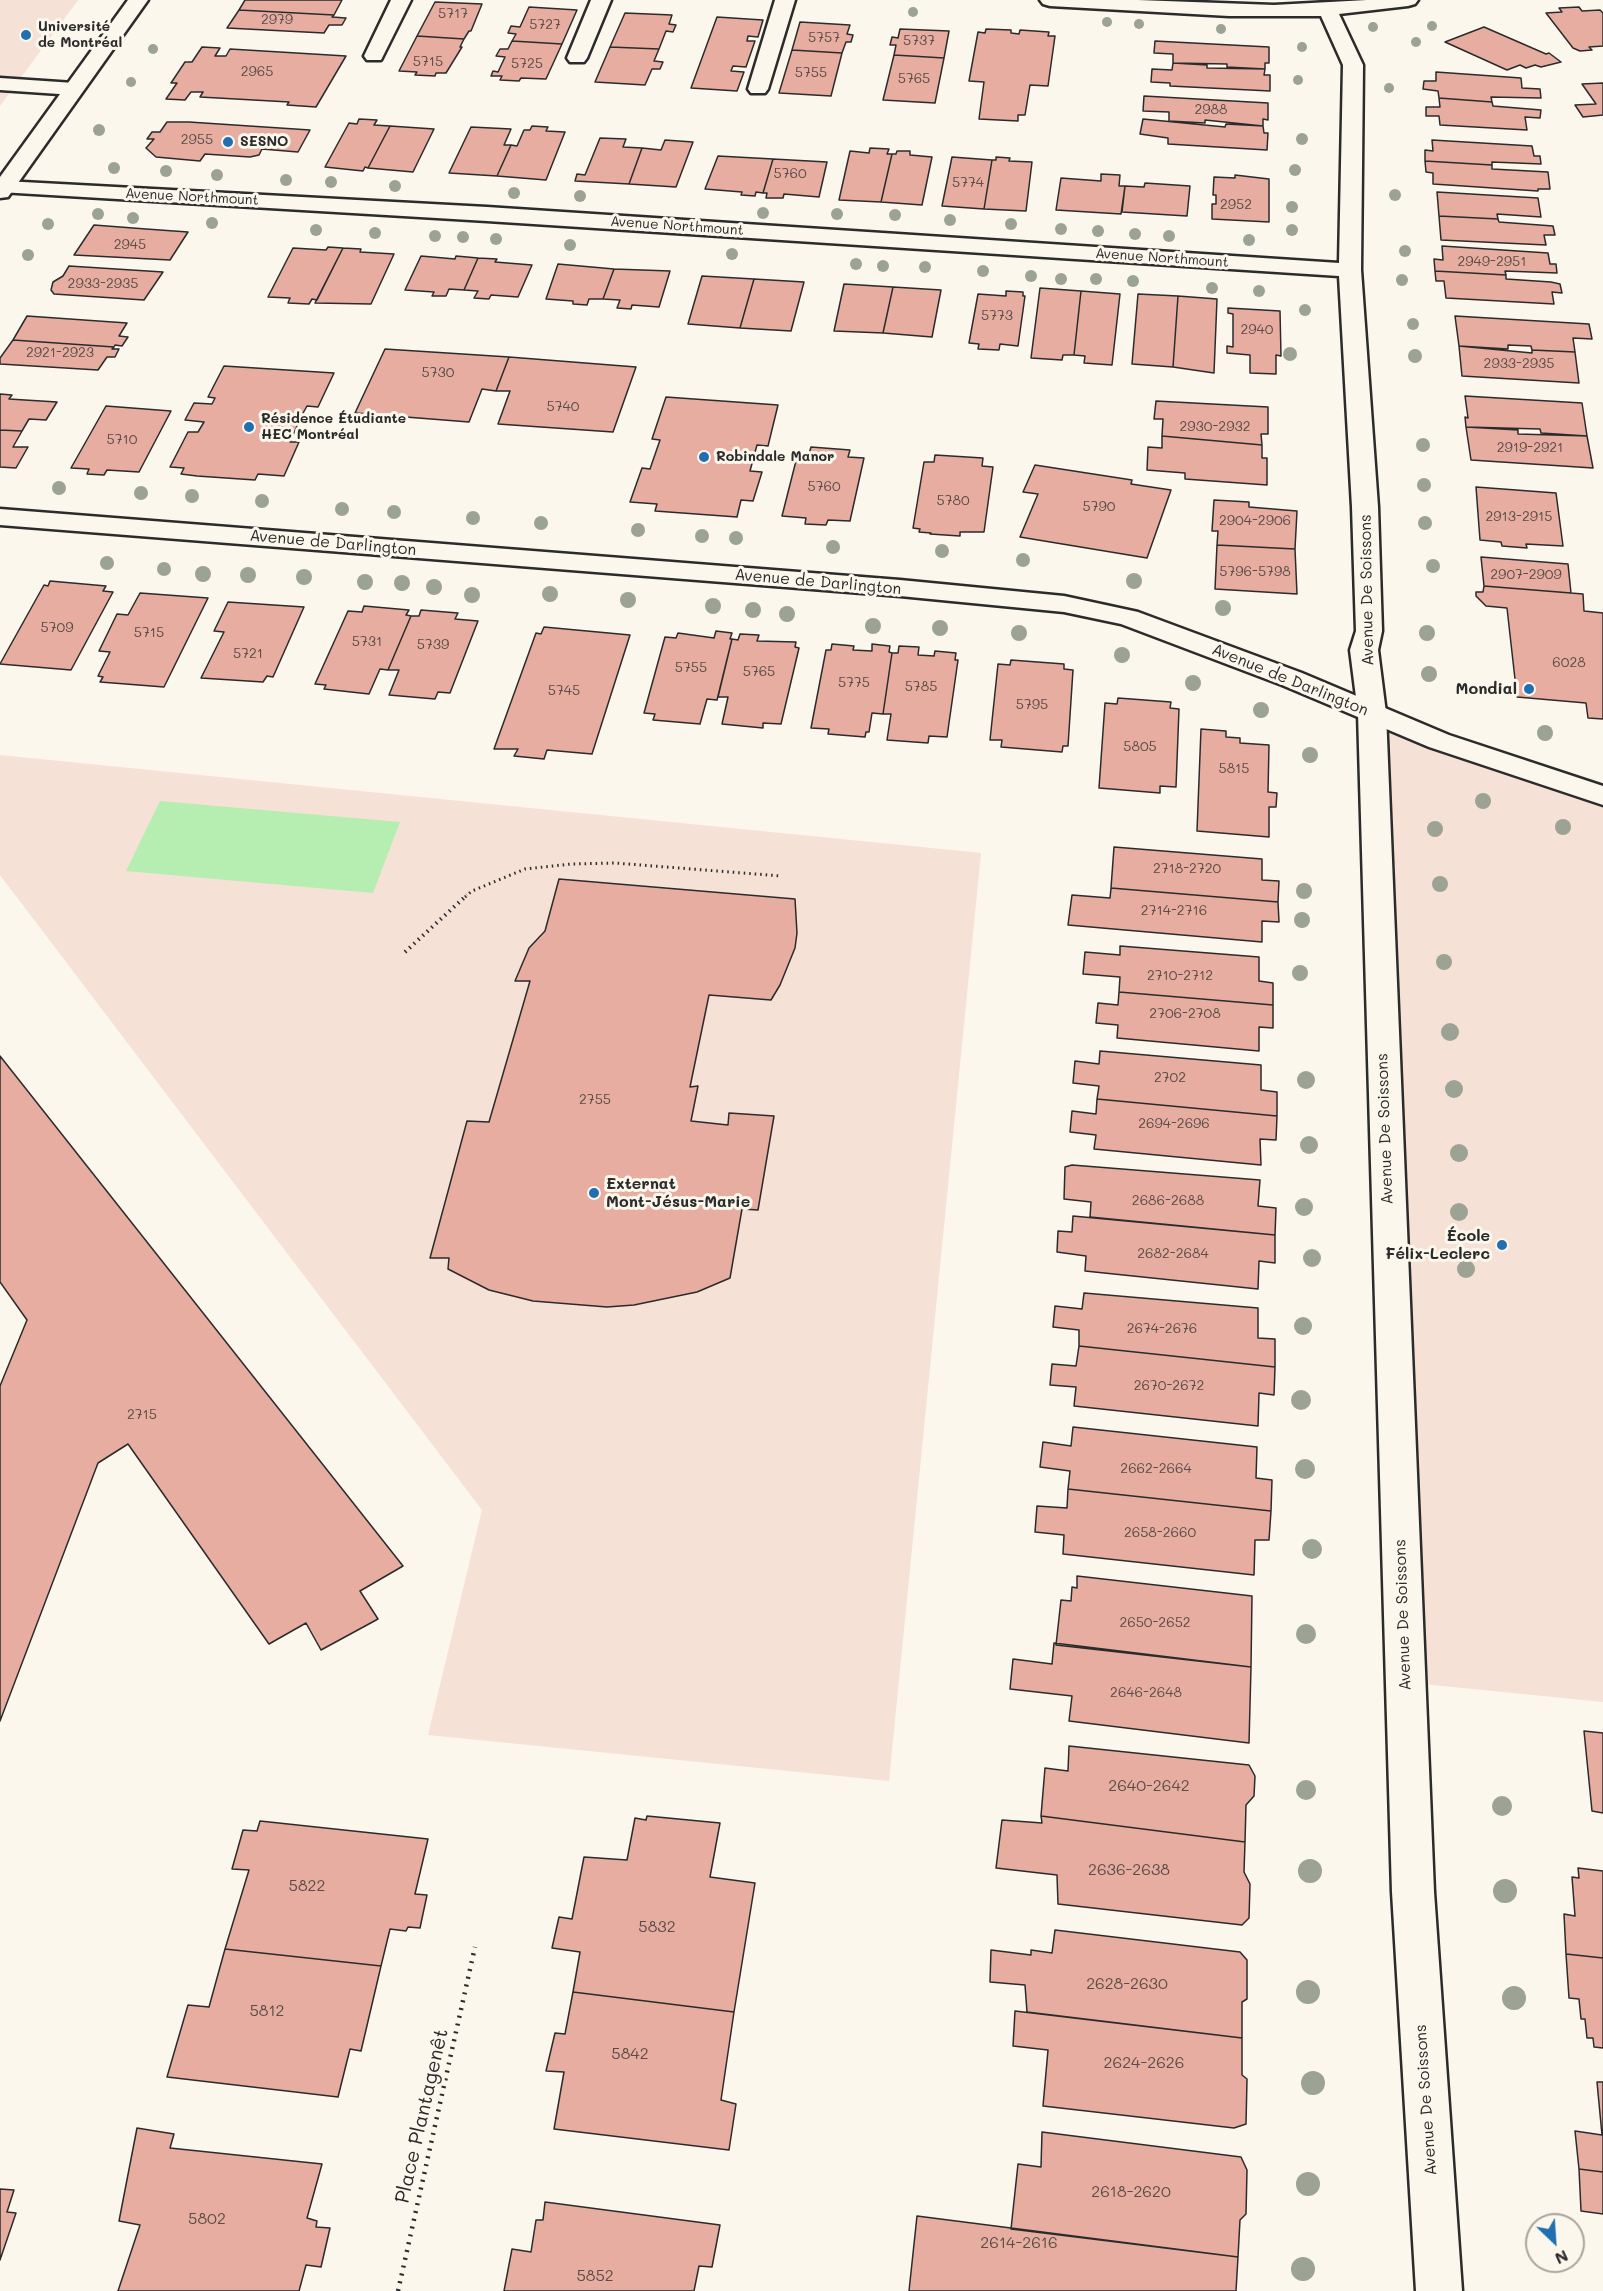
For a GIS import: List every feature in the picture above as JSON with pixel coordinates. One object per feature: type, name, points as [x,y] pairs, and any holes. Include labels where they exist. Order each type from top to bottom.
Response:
[{"type":"street","points":[[2,190],[138,0]]},
{"type":"street","points":[[374,56],[401,0]]},
{"type":"street","points":[[577,58],[601,0]]},
{"type":"street","points":[[758,89],[785,0]]},
{"type":"street","points":[[1050,0],[1197,8],[1327,9],[1408,0]]},
{"type":"street","name":"Avenue De Soissons","points":[[1327,9],[1353,65],[1350,270],[1365,507],[1369,631],[1364,650],[1372,713],[1413,1892],[1438,2291]]},
{"type":"street","points":[[0,84],[74,89]]},
{"type":"street","name":"Avenue Northmount","points":[[2,190],[487,214],[1350,270]]},
{"type":"street","name":"Avenue de Darlington","points":[[0,517],[888,587],[1064,604],[1129,618],[1292,679],[1439,741],[1603,796]]},
{"type":"path","points":[[405,952],[472,891],[525,869],[571,864],[615,863],[782,876]]},
{"type":"path","name":"Place Plantagenêt","points":[[398,2291],[475,1947]]},
{"type":"shaded area","name":"Université de Montréal","points":[[0,0],[78,0],[0,106]]},
{"type":"shaded area","name":"École Félix-Leclerc","points":[[1374,718],[1603,807],[1603,1702],[1423,1684]]},
{"type":"shaded area","name":"Externat Mont-Jésus-Marie","points":[[0,755],[981,853],[889,1781],[428,1735],[482,1510],[0,875]]},
{"type":"green space","points":[[160,801],[400,822],[373,893],[126,871]]},
{"type":"building","points":[[245,0],[342,0],[334,15],[239,10]]},
{"type":"building","points":[[435,2],[482,4],[471,31],[464,39],[417,36]]},
{"type":"building","points":[[529,7],[577,10],[562,44],[512,41],[516,34],[508,33],[511,26],[520,27]]},
{"type":"building","points":[[1579,7],[1582,11],[1600,10],[1603,13],[1603,46],[1589,47],[1592,50],[1580,51],[1573,48],[1546,13],[1562,12],[1559,8]]},
{"type":"building","points":[[239,10],[334,15],[332,17],[346,18],[342,25],[329,25],[324,33],[227,28]]},
{"type":"building","points":[[625,13],[672,15],[669,24],[676,25],[673,32],[666,31],[659,49],[610,47]]},
{"type":"building","points":[[717,17],[763,20],[758,37],[748,36],[747,41],[755,41],[746,67],[733,66],[731,71],[744,72],[737,91],[691,88]]},
{"type":"building","points":[[800,22],[850,25],[847,34],[853,35],[851,42],[846,42],[842,53],[792,50]]},
{"type":"building","points":[[1484,27],[1546,54],[1549,53],[1561,62],[1541,67],[1535,65],[1526,68],[1520,65],[1507,70],[1445,42]]},
{"type":"building","points":[[900,29],[949,31],[944,58],[894,55],[896,45],[890,45],[892,37],[898,38]]},
{"type":"building","points":[[986,29],[1011,30],[1011,33],[1019,34],[1020,30],[1049,32],[1048,36],[1055,36],[1048,86],[1030,85],[1025,115],[1018,115],[1018,121],[979,119],[984,82],[969,81],[978,32],[985,33]]},
{"type":"building","points":[[417,36],[464,39],[460,47],[462,47],[446,73],[436,73],[435,76],[399,71]]},
{"type":"building","points":[[512,41],[562,44],[546,79],[500,80],[502,76],[491,76],[493,71],[498,72],[505,57],[496,56],[500,49],[508,49]]},
{"type":"building","points":[[1155,41],[1269,47],[1269,63],[1265,63],[1265,69],[1227,67],[1227,64],[1173,63],[1173,54],[1154,53]]},
{"type":"building","points":[[202,47],[220,48],[215,56],[226,56],[230,49],[346,56],[316,107],[287,105],[289,102],[200,97],[203,92],[191,92],[185,100],[166,99],[177,83],[171,83],[185,62],[192,62]]},
{"type":"building","points":[[610,47],[659,49],[654,61],[663,62],[660,69],[652,69],[645,85],[595,82]]},
{"type":"building","points":[[792,50],[842,53],[831,96],[779,93]]},
{"type":"building","points":[[894,55],[944,58],[935,103],[883,100]]},
{"type":"building","points":[[1173,63],[1207,65],[1207,68],[1265,69],[1264,75],[1270,75],[1270,91],[1170,86],[1170,83],[1151,82],[1152,69],[1172,70]]},
{"type":"building","points":[[1436,72],[1521,78],[1522,88],[1540,89],[1541,98],[1491,97],[1492,102],[1439,98],[1438,91],[1423,89],[1424,81],[1436,81]]},
{"type":"building","points":[[1603,83],[1603,115],[1583,117],[1575,105],[1596,104],[1582,84]]},
{"type":"building","points":[[1144,96],[1268,103],[1268,120],[1263,119],[1263,126],[1205,120],[1205,123],[1169,121],[1169,112],[1143,111]]},
{"type":"building","points":[[1439,98],[1492,102],[1493,106],[1541,110],[1540,118],[1525,117],[1527,130],[1440,125],[1439,116],[1426,116],[1426,107],[1440,107]]},
{"type":"building","points":[[359,119],[377,120],[374,125],[390,126],[368,168],[365,167],[363,171],[325,167],[349,123],[357,124]]},
{"type":"building","points":[[1143,119],[1225,127],[1226,124],[1263,126],[1264,133],[1268,133],[1267,150],[1168,144],[1168,138],[1140,134]]},
{"type":"building","name":"SESNO","points":[[167,122],[310,130],[298,152],[262,149],[259,155],[250,157],[205,154],[200,161],[156,157],[146,148],[154,139],[147,139],[152,132],[160,132]]},
{"type":"building","points":[[390,126],[434,129],[413,172],[368,168]]},
{"type":"building","points":[[532,126],[548,127],[546,131],[565,132],[546,180],[497,176],[511,145],[517,146],[524,130],[530,130]]},
{"type":"building","points":[[471,127],[511,129],[504,145],[511,145],[497,176],[449,173]]},
{"type":"building","points":[[600,138],[626,139],[623,147],[642,148],[629,184],[575,181],[577,174],[585,175]]},
{"type":"building","points":[[665,140],[693,142],[676,187],[629,184],[642,148],[661,150]]},
{"type":"building","points":[[1432,140],[1532,146],[1534,156],[1540,156],[1541,164],[1492,162],[1492,165],[1425,161],[1425,150],[1433,151]]},
{"type":"building","points":[[870,148],[889,149],[887,154],[892,154],[881,202],[839,200],[850,151],[869,153]]},
{"type":"building","points":[[897,151],[910,151],[910,155],[932,157],[922,205],[881,202],[892,154],[896,154]]},
{"type":"building","points":[[718,156],[773,159],[763,193],[756,192],[755,196],[741,195],[742,192],[705,189]]},
{"type":"building","points":[[952,157],[992,160],[984,209],[942,206]]},
{"type":"building","points":[[996,157],[1010,158],[1009,161],[1032,162],[1026,211],[984,209],[992,160],[996,160]]},
{"type":"building","points":[[773,159],[827,162],[819,197],[784,194],[783,198],[766,198],[767,193],[763,193]]},
{"type":"building","points":[[1425,161],[1492,165],[1492,169],[1548,172],[1550,189],[1538,189],[1538,191],[1433,184],[1433,173],[1426,172]]},
{"type":"building","points":[[1101,174],[1120,175],[1119,186],[1125,186],[1121,214],[1056,210],[1061,178],[1101,181]]},
{"type":"building","points":[[1235,175],[1269,179],[1269,222],[1212,219],[1212,204],[1216,204],[1216,195],[1213,195],[1214,177],[1235,178]]},
{"type":"building","points":[[1145,183],[1190,186],[1187,216],[1122,212],[1125,186],[1144,187]]},
{"type":"building","points":[[1437,192],[1538,198],[1541,217],[1497,214],[1498,219],[1439,216]]},
{"type":"building","points":[[1439,216],[1498,219],[1499,222],[1553,226],[1555,235],[1544,235],[1546,245],[1441,240]]},
{"type":"building","points":[[94,225],[188,232],[170,260],[74,255]]},
{"type":"building","points":[[1442,246],[1548,253],[1550,264],[1556,264],[1557,273],[1505,271],[1506,275],[1435,271],[1434,259],[1443,260]]},
{"type":"building","points":[[328,247],[343,248],[317,300],[312,299],[309,304],[288,303],[290,298],[268,297],[293,248],[326,250]]},
{"type":"building","points":[[343,248],[361,249],[360,252],[394,254],[371,304],[315,303]]},
{"type":"building","points":[[421,256],[455,259],[456,256],[478,258],[464,290],[449,289],[446,296],[432,296],[434,292],[405,290]]},
{"type":"building","points":[[478,258],[532,265],[518,297],[491,295],[489,299],[474,298],[478,291],[464,290]]},
{"type":"building","points":[[558,264],[614,269],[603,299],[589,299],[587,305],[573,304],[573,301],[546,299]]},
{"type":"building","points":[[69,266],[163,272],[144,300],[54,294],[51,290],[53,282],[63,276]]},
{"type":"building","points":[[614,269],[670,271],[659,307],[632,305],[631,309],[617,308],[620,300],[603,299]]},
{"type":"building","points":[[1435,271],[1506,275],[1506,279],[1551,282],[1560,284],[1562,293],[1552,292],[1554,304],[1446,298],[1444,281],[1436,281]]},
{"type":"building","points":[[702,276],[754,279],[740,328],[688,324]]},
{"type":"building","points":[[754,279],[804,282],[791,331],[740,328]]},
{"type":"building","points":[[844,284],[893,287],[883,333],[834,331]]},
{"type":"building","points":[[893,287],[941,290],[932,337],[883,333]]},
{"type":"building","points":[[1040,288],[1081,291],[1074,355],[1063,355],[1062,360],[1031,358]]},
{"type":"building","points":[[1006,291],[1023,292],[1025,296],[1018,346],[1000,344],[999,350],[978,349],[979,344],[969,343],[978,294],[1006,296]]},
{"type":"building","points":[[1081,291],[1120,294],[1112,365],[1084,363],[1085,356],[1074,355]]},
{"type":"building","points":[[1138,294],[1178,296],[1173,367],[1132,364]]},
{"type":"building","points":[[1178,296],[1217,299],[1214,373],[1173,367]]},
{"type":"building","points":[[1228,308],[1280,311],[1281,356],[1276,355],[1276,374],[1250,373],[1250,355],[1227,353],[1227,346],[1233,347],[1233,314],[1228,313]]},
{"type":"building","points":[[27,316],[127,323],[119,336],[128,337],[122,346],[115,345],[114,347],[13,340]]},
{"type":"building","points":[[1455,316],[1589,324],[1592,339],[1573,338],[1575,352],[1532,350],[1531,346],[1508,345],[1508,349],[1459,346]]},
{"type":"building","points":[[13,340],[119,349],[115,357],[107,357],[98,370],[0,364],[0,358]]},
{"type":"building","points":[[1459,346],[1532,353],[1532,350],[1575,352],[1579,383],[1462,376]]},
{"type":"building","points":[[385,349],[509,357],[496,391],[482,389],[469,422],[355,413]]},
{"type":"building","points":[[509,357],[636,367],[613,432],[498,424],[510,391],[496,391]]},
{"type":"building","name":"Résidence Étudiante HEC Montréal","points":[[224,366],[334,373],[318,407],[307,406],[302,415],[290,442],[299,442],[284,476],[258,474],[255,480],[197,476],[181,474],[184,468],[170,467],[188,432],[198,432],[204,422],[185,420],[194,403],[212,404],[215,398],[208,397]]},
{"type":"building","points":[[0,394],[12,395],[9,399],[57,402],[46,420],[29,419],[22,431],[0,430]]},
{"type":"building","points":[[1465,396],[1582,403],[1587,436],[1541,433],[1540,429],[1466,427],[1465,417],[1468,418]]},
{"type":"building","name":"Robindale Manor","points":[[666,397],[778,405],[768,446],[757,445],[750,471],[762,472],[753,501],[741,500],[737,517],[655,511],[657,504],[630,502],[642,468],[650,469],[660,440],[652,439]]},
{"type":"building","points":[[1156,401],[1268,407],[1268,434],[1261,434],[1262,445],[1162,436],[1163,419],[1154,419]]},
{"type":"building","points":[[106,406],[171,411],[139,472],[107,470],[104,475],[87,474],[89,469],[71,468]]},
{"type":"building","points":[[1466,427],[1518,430],[1518,434],[1587,436],[1593,468],[1471,460]]},
{"type":"building","points":[[0,430],[22,431],[13,447],[28,447],[16,468],[0,467]]},
{"type":"building","points":[[1162,436],[1262,445],[1262,458],[1267,458],[1267,485],[1185,479],[1185,473],[1147,470],[1148,447],[1162,448]]},
{"type":"building","points":[[811,447],[850,450],[848,457],[864,458],[850,521],[828,520],[826,525],[805,524],[806,518],[782,516],[798,453],[809,454]]},
{"type":"building","points":[[935,455],[983,458],[982,466],[993,467],[984,532],[960,532],[960,536],[930,534],[913,528],[924,462],[934,462]]},
{"type":"building","points":[[1035,465],[1132,480],[1131,484],[1171,490],[1147,558],[1020,537],[1038,494],[1023,492]]},
{"type":"building","points":[[1476,487],[1556,493],[1563,546],[1526,544],[1527,548],[1502,546],[1501,542],[1480,540]]},
{"type":"building","points":[[1214,500],[1249,502],[1249,507],[1297,511],[1295,549],[1217,545],[1218,531],[1212,531]]},
{"type":"building","points":[[1217,545],[1295,549],[1297,594],[1215,589]]},
{"type":"building","points":[[1481,557],[1568,564],[1571,593],[1484,586]]},
{"type":"building","points":[[50,581],[106,586],[103,591],[113,592],[71,670],[0,664],[44,585],[48,586]]},
{"type":"building","points":[[1484,586],[1583,594],[1584,611],[1603,613],[1603,719],[1588,718],[1586,703],[1517,697],[1507,608],[1486,606],[1476,596],[1476,592],[1483,592]]},
{"type":"building","points":[[140,593],[208,598],[164,687],[100,682],[103,677],[98,676],[110,652],[99,651],[117,614],[128,615]]},
{"type":"building","points":[[228,602],[304,607],[273,677],[267,676],[263,682],[201,678],[224,632],[214,631]]},
{"type":"building","points":[[364,606],[409,610],[406,615],[411,616],[388,670],[380,669],[369,694],[324,689],[326,685],[315,684],[348,611],[362,612]]},
{"type":"building","points":[[421,610],[458,613],[455,619],[478,621],[450,693],[438,692],[435,699],[389,695],[399,670],[388,670],[411,616],[419,616]]},
{"type":"building","points":[[544,627],[630,635],[592,754],[547,750],[544,759],[514,756],[518,749],[494,749],[536,633],[541,634]]},
{"type":"building","points":[[716,631],[732,633],[730,639],[732,639],[717,700],[707,699],[700,724],[653,720],[655,714],[644,713],[665,637],[676,638],[678,633],[714,638]]},
{"type":"building","points":[[740,634],[759,635],[757,641],[796,642],[795,647],[799,648],[781,724],[763,723],[763,728],[722,724],[728,697],[718,697],[732,639],[738,640]]},
{"type":"building","points":[[832,644],[854,646],[853,650],[872,651],[872,644],[890,646],[889,652],[892,653],[883,714],[872,713],[869,732],[866,732],[865,737],[828,734],[829,729],[811,728],[826,650],[831,650]]},
{"type":"building","points":[[899,646],[919,647],[918,655],[934,656],[935,651],[956,653],[955,660],[958,660],[947,737],[929,736],[928,743],[887,740],[891,714],[883,714],[892,653],[898,653]]},
{"type":"building","points":[[1011,660],[1064,664],[1064,669],[1073,670],[1068,746],[1063,746],[1062,752],[1001,747],[1002,740],[990,740],[998,664],[1010,665]]},
{"type":"building","points":[[1118,698],[1171,702],[1170,708],[1179,709],[1176,787],[1160,786],[1160,793],[1099,788],[1105,703],[1117,704]]},
{"type":"building","points":[[1201,729],[1226,731],[1226,737],[1240,738],[1240,743],[1269,745],[1268,792],[1277,793],[1276,807],[1269,807],[1269,837],[1197,831]]},
{"type":"building","points":[[1114,847],[1262,859],[1262,880],[1279,881],[1278,902],[1111,888]]},
{"type":"building","points":[[559,879],[795,899],[797,933],[795,948],[780,985],[771,1000],[709,995],[690,1087],[698,1086],[691,1121],[728,1125],[729,1113],[774,1116],[758,1210],[742,1209],[730,1278],[697,1292],[634,1305],[607,1307],[533,1301],[489,1290],[448,1269],[449,1258],[430,1258],[467,1121],[489,1122],[530,981],[515,981],[529,948],[545,931]]},
{"type":"building","points":[[1111,888],[1278,902],[1279,922],[1262,921],[1262,942],[1068,925],[1072,895],[1110,898]]},
{"type":"building","points":[[1120,946],[1259,957],[1259,981],[1273,983],[1273,1005],[1119,992],[1120,977],[1083,974],[1085,952],[1120,955]]},
{"type":"building","points":[[1119,992],[1273,1005],[1273,1028],[1259,1027],[1259,1051],[1117,1038],[1118,1025],[1096,1023],[1098,1003],[1118,1005]]},
{"type":"building","points":[[1100,1051],[1261,1065],[1261,1090],[1277,1092],[1277,1116],[1097,1099],[1099,1086],[1073,1083],[1075,1061],[1099,1064]]},
{"type":"building","points":[[0,1056],[403,1566],[360,1591],[378,1619],[321,1650],[306,1623],[269,1644],[128,1444],[98,1463],[0,1721],[0,1386],[27,1320],[0,1282]]},
{"type":"building","points":[[1097,1099],[1277,1116],[1276,1140],[1260,1139],[1261,1165],[1094,1149],[1096,1135],[1070,1132],[1072,1111],[1096,1114]]},
{"type":"building","points":[[1072,1165],[1260,1180],[1258,1206],[1276,1208],[1275,1235],[1090,1217],[1091,1202],[1064,1199],[1065,1167]]},
{"type":"building","points":[[1073,1216],[1275,1235],[1275,1263],[1259,1261],[1258,1289],[1085,1271],[1086,1256],[1057,1252],[1058,1231],[1072,1232]]},
{"type":"building","points":[[1084,1293],[1258,1308],[1258,1338],[1275,1339],[1275,1367],[1079,1346],[1079,1330],[1053,1327],[1055,1306],[1082,1309]]},
{"type":"building","points":[[1079,1346],[1275,1367],[1274,1395],[1259,1393],[1258,1426],[1074,1406],[1076,1387],[1050,1385],[1052,1364],[1076,1366]]},
{"type":"building","points":[[1073,1427],[1257,1447],[1256,1478],[1272,1480],[1271,1511],[1068,1489],[1070,1471],[1040,1467],[1043,1442],[1071,1446]]},
{"type":"building","points":[[1068,1489],[1271,1511],[1269,1540],[1255,1540],[1254,1575],[1063,1554],[1064,1535],[1035,1532],[1037,1506],[1067,1508]]},
{"type":"building","points":[[1077,1576],[1252,1596],[1251,1667],[1056,1645],[1061,1600],[1071,1601],[1072,1587],[1077,1588]]},
{"type":"building","points":[[1054,1643],[1251,1667],[1249,1743],[1069,1721],[1072,1696],[1010,1689],[1013,1659],[1052,1664]]},
{"type":"building","points":[[1584,1731],[1603,1733],[1603,1813],[1592,1811]]},
{"type":"building","points":[[1069,1746],[1249,1765],[1255,1776],[1254,1796],[1246,1805],[1245,1842],[1041,1816],[1045,1768],[1068,1771]]},
{"type":"building","points":[[647,1816],[720,1823],[710,1877],[755,1883],[734,2012],[573,1992],[580,1952],[552,1948],[559,1917],[572,1919],[584,1857],[627,1860],[635,1818],[646,1820]]},
{"type":"building","points":[[1041,1816],[1245,1842],[1244,1872],[1250,1884],[1249,1918],[1242,1925],[1058,1904],[1057,1875],[996,1868],[1002,1820],[1042,1823]]},
{"type":"building","points":[[260,1821],[428,1839],[415,1894],[427,1895],[420,1928],[408,1927],[406,1931],[390,1929],[381,1966],[225,1949],[249,1870],[232,1869],[243,1830],[257,1831]]},
{"type":"building","points":[[1578,1868],[1603,1871],[1603,1958],[1566,1954],[1564,1914],[1575,1916],[1572,1877],[1579,1878]]},
{"type":"building","points":[[1055,1930],[1240,1952],[1247,1960],[1247,1999],[1242,2002],[1242,2038],[1027,2012],[1025,1985],[990,1982],[991,1950],[1031,1955],[1031,1950],[1052,1953]]},
{"type":"building","points":[[225,1949],[381,1966],[361,2051],[350,2049],[338,2097],[167,2077],[188,2005],[209,2007]]},
{"type":"building","points":[[1566,1954],[1603,1958],[1603,2048],[1594,2047],[1593,2038],[1587,2038],[1585,2019],[1581,2019],[1579,1999],[1569,1998]]},
{"type":"building","points":[[573,1992],[734,2012],[721,2100],[736,2104],[729,2150],[554,2129],[564,2072],[546,2071],[555,2033],[565,2034]]},
{"type":"building","points":[[1015,2011],[1242,2038],[1242,2075],[1247,2079],[1246,2124],[1234,2128],[1043,2106],[1048,2050],[1013,2046]]},
{"type":"building","points":[[1597,2082],[1603,2082],[1603,2172],[1579,2169],[1575,2131],[1602,2135]]},
{"type":"building","points":[[137,2128],[174,2134],[170,2148],[322,2164],[307,2218],[317,2221],[316,2227],[330,2228],[321,2267],[306,2265],[299,2291],[118,2291],[140,2225],[119,2221]]},
{"type":"building","points":[[1042,2132],[1241,2157],[1247,2170],[1246,2214],[1240,2220],[1238,2257],[1011,2229],[1018,2164],[1041,2167]]},
{"type":"building","points":[[1579,2169],[1603,2172],[1603,2214],[1581,2211]]},
{"type":"building","points":[[0,2189],[14,2190],[7,2212],[16,2213],[0,2260]]},
{"type":"building","points":[[545,2202],[720,2225],[712,2267],[699,2266],[694,2291],[504,2291],[512,2249],[531,2252],[536,2220],[543,2220]]},
{"type":"building","points":[[917,2216],[1238,2257],[1236,2291],[909,2291]]},
{"type":"place","name":"Université de Montréal","points":[[26,35]]},
{"type":"place","name":"SESNO","points":[[228,142]]},
{"type":"place","name":"Résidence Étudiante HEC Montréal","points":[[249,427]]},
{"type":"place","name":"Robindale Manor","points":[[704,457]]},
{"type":"place","name":"Mondial","points":[[1529,689]]},
{"type":"place","name":"Externat Mont-Jésus-Marie","points":[[594,1193]]},
{"type":"place","name":"École Félix-Leclerc","points":[[1502,1245]]}]
